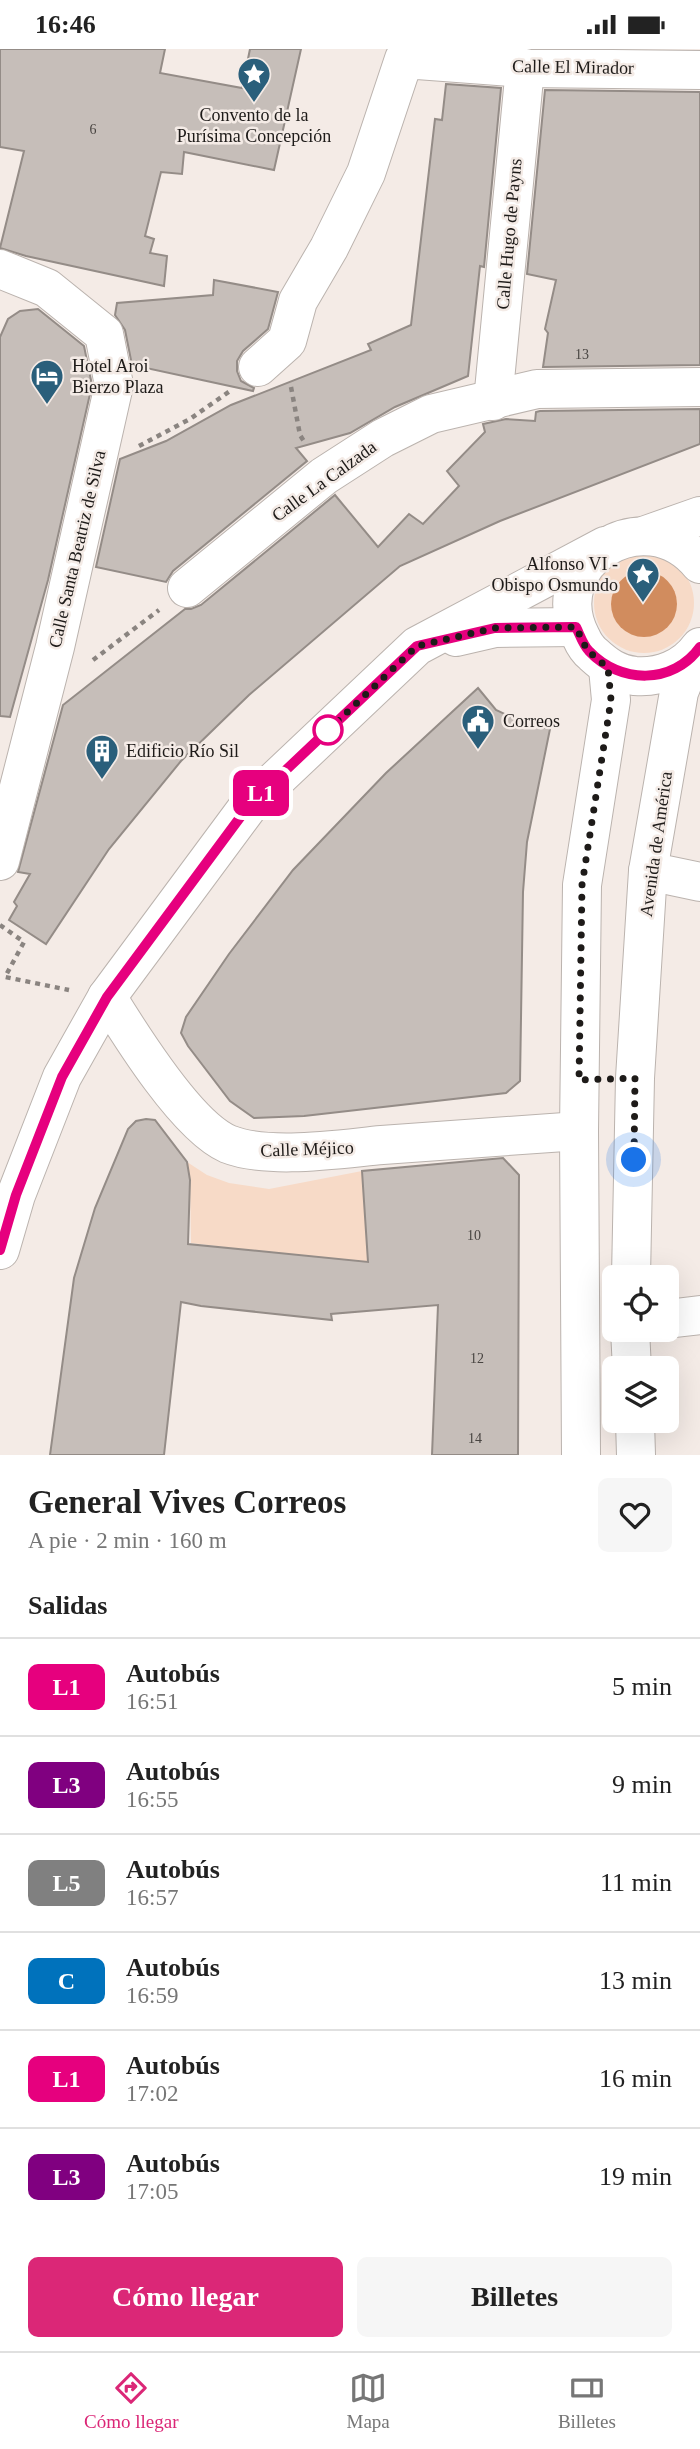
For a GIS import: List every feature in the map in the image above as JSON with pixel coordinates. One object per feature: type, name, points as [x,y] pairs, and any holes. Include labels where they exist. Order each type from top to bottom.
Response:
[{"type":"street","name":"Calle El Mirador","points":[[258,367],[287,341],[298,300],[329,248],[366,173],[404,59],[525,68],[700,70]]},
{"type":"street","name":"Calle Hugo de Payns","points":[[493,401],[525,68]]},
{"type":"street","name":"Calle Santa Beatriz de Silva","points":[[0,861],[41,700],[114,385],[104,334],[47,288],[11,273]]},
{"type":"street","name":"Calle La Calzada","points":[[187,588],[324,476],[383,438],[431,414],[537,389],[700,387]]},
{"type":"street","points":[[0,1250],[16,1195],[62,1077],[107,997],[250,804],[417,646],[605,546],[623,538],[646,535],[700,516]]},
{"type":"street","points":[[646,535],[673,541],[690,552],[700,564]]},
{"type":"street","points":[[605,546],[586,565],[573,596],[576,627],[587,650],[608,668],[624,674],[647,677],[671,671],[697,651]]},
{"type":"street","points":[[417,646],[495,628],[576,627]]},
{"type":"street","name":"Avenida de América","points":[[631,1265],[635,1078],[648,871],[679,692],[697,651]]},
{"type":"street","points":[[581,1455],[579,1080],[582,885],[611,700],[608,668]]},
{"type":"street","points":[[648,871],[700,881]]},
{"type":"street","name":"Calle Méjico","points":[[107,997],[142,1053],[200,1123],[227,1143],[257,1152],[324,1150],[579,1131]]},
{"type":"street","points":[[579,1080],[635,1078]]},
{"type":"street","points":[[579,1191],[633,1187]]},
{"type":"street","points":[[679,1318],[700,1315]]},
{"type":"street","points":[[635,1433],[636,1455]]},
{"type":"path","points":[[98,459],[127,452],[190,419],[230,392],[258,367],[287,368],[300,435],[324,476]]},
{"type":"path","points":[[41,700],[187,588]]},
{"type":"path","points":[[0,925],[24,942],[5,977],[107,997]]},
{"type":"shaded area","points":[[644,553],[672,561],[686,575],[694,603],[686,631],[672,645],[644,653],[616,645],[602,631],[594,603],[602,575],[616,561]]},
{"type":"shaded area","points":[[644,571],[657,574],[667,581],[674,591],[677,604],[674,617],[667,627],[657,634],[644,637],[631,634],[621,627],[614,617],[611,604],[614,591],[621,581],[631,574]]},
{"type":"shaded area","points":[[187,1162],[207,1175],[229,1183],[269,1189],[362,1171],[368,1264],[191,1243],[190,1180]]},
{"type":"building","points":[[0,49],[165,49],[160,73],[242,88],[250,49],[301,49],[274,170],[184,152],[182,174],[161,172],[145,236],[154,239],[150,253],[167,256],[164,286],[0,248],[24,151],[0,147]]},
{"type":"building","points":[[446,84],[501,88],[484,267],[480,266],[468,376],[395,407],[350,433],[296,448],[307,461],[173,571],[166,582],[96,567],[120,459],[166,441],[231,405],[371,350],[368,344],[411,325],[435,119],[442,120]]},
{"type":"building","points":[[545,90],[700,92],[700,365],[543,367],[548,333],[545,329],[556,280],[527,274]]},
{"type":"building","points":[[214,280],[278,292],[268,329],[243,351],[237,361],[241,381],[254,388],[253,391],[132,365],[125,330],[115,315],[117,303],[213,295]]},
{"type":"building","points":[[38,309],[84,346],[92,385],[48,580],[10,717],[0,716],[0,337],[8,319],[20,311]]},
{"type":"building","points":[[700,409],[700,444],[500,521],[400,566],[249,695],[181,761],[109,849],[46,944],[9,920],[17,906],[14,902],[30,874],[18,872],[63,705],[185,609],[201,605],[335,495],[378,547],[409,514],[423,524],[459,486],[447,471],[485,432],[483,424],[506,419],[535,421],[536,412],[540,411]]},
{"type":"building","points":[[478,688],[496,710],[524,723],[550,729],[527,842],[523,892],[520,1081],[506,1093],[304,1116],[254,1118],[230,1101],[188,1046],[181,1033],[186,1017],[229,954],[293,870],[386,773]]},
{"type":"building","points":[[155,1120],[187,1162],[190,1180],[188,1244],[368,1262],[362,1171],[503,1158],[519,1175],[518,1455],[432,1455],[438,1305],[331,1314],[332,1320],[181,1302],[164,1455],[50,1455],[74,1278],[95,1208],[128,1129],[136,1121]]},
{"type":"bus line","name":"L1","points":[[0,1250],[16,1195],[62,1077],[107,997],[250,804],[417,646],[495,628],[576,627],[587,650],[608,668],[624,674],[647,677],[671,671],[694,655],[700,647]]},
{"type":"place","name":"Convento de la Purísima Concepción","points":[[254,104]]},
{"type":"place","name":"Hotel Aroi Bierzo Plaza","points":[[47,406]]},
{"type":"place","name":"Alfonso VI - Obispo Osmundo","points":[[643,604]]},
{"type":"place","name":"Correos","points":[[478,751]]},
{"type":"place","name":"Edificio Río Sil","points":[[102,781]]},
{"type":"route","points":[[328,730],[324,734],[417,646],[495,628],[576,627],[587,650],[608,668],[611,700],[582,885],[579,1080],[635,1078],[634,1160]]}]
